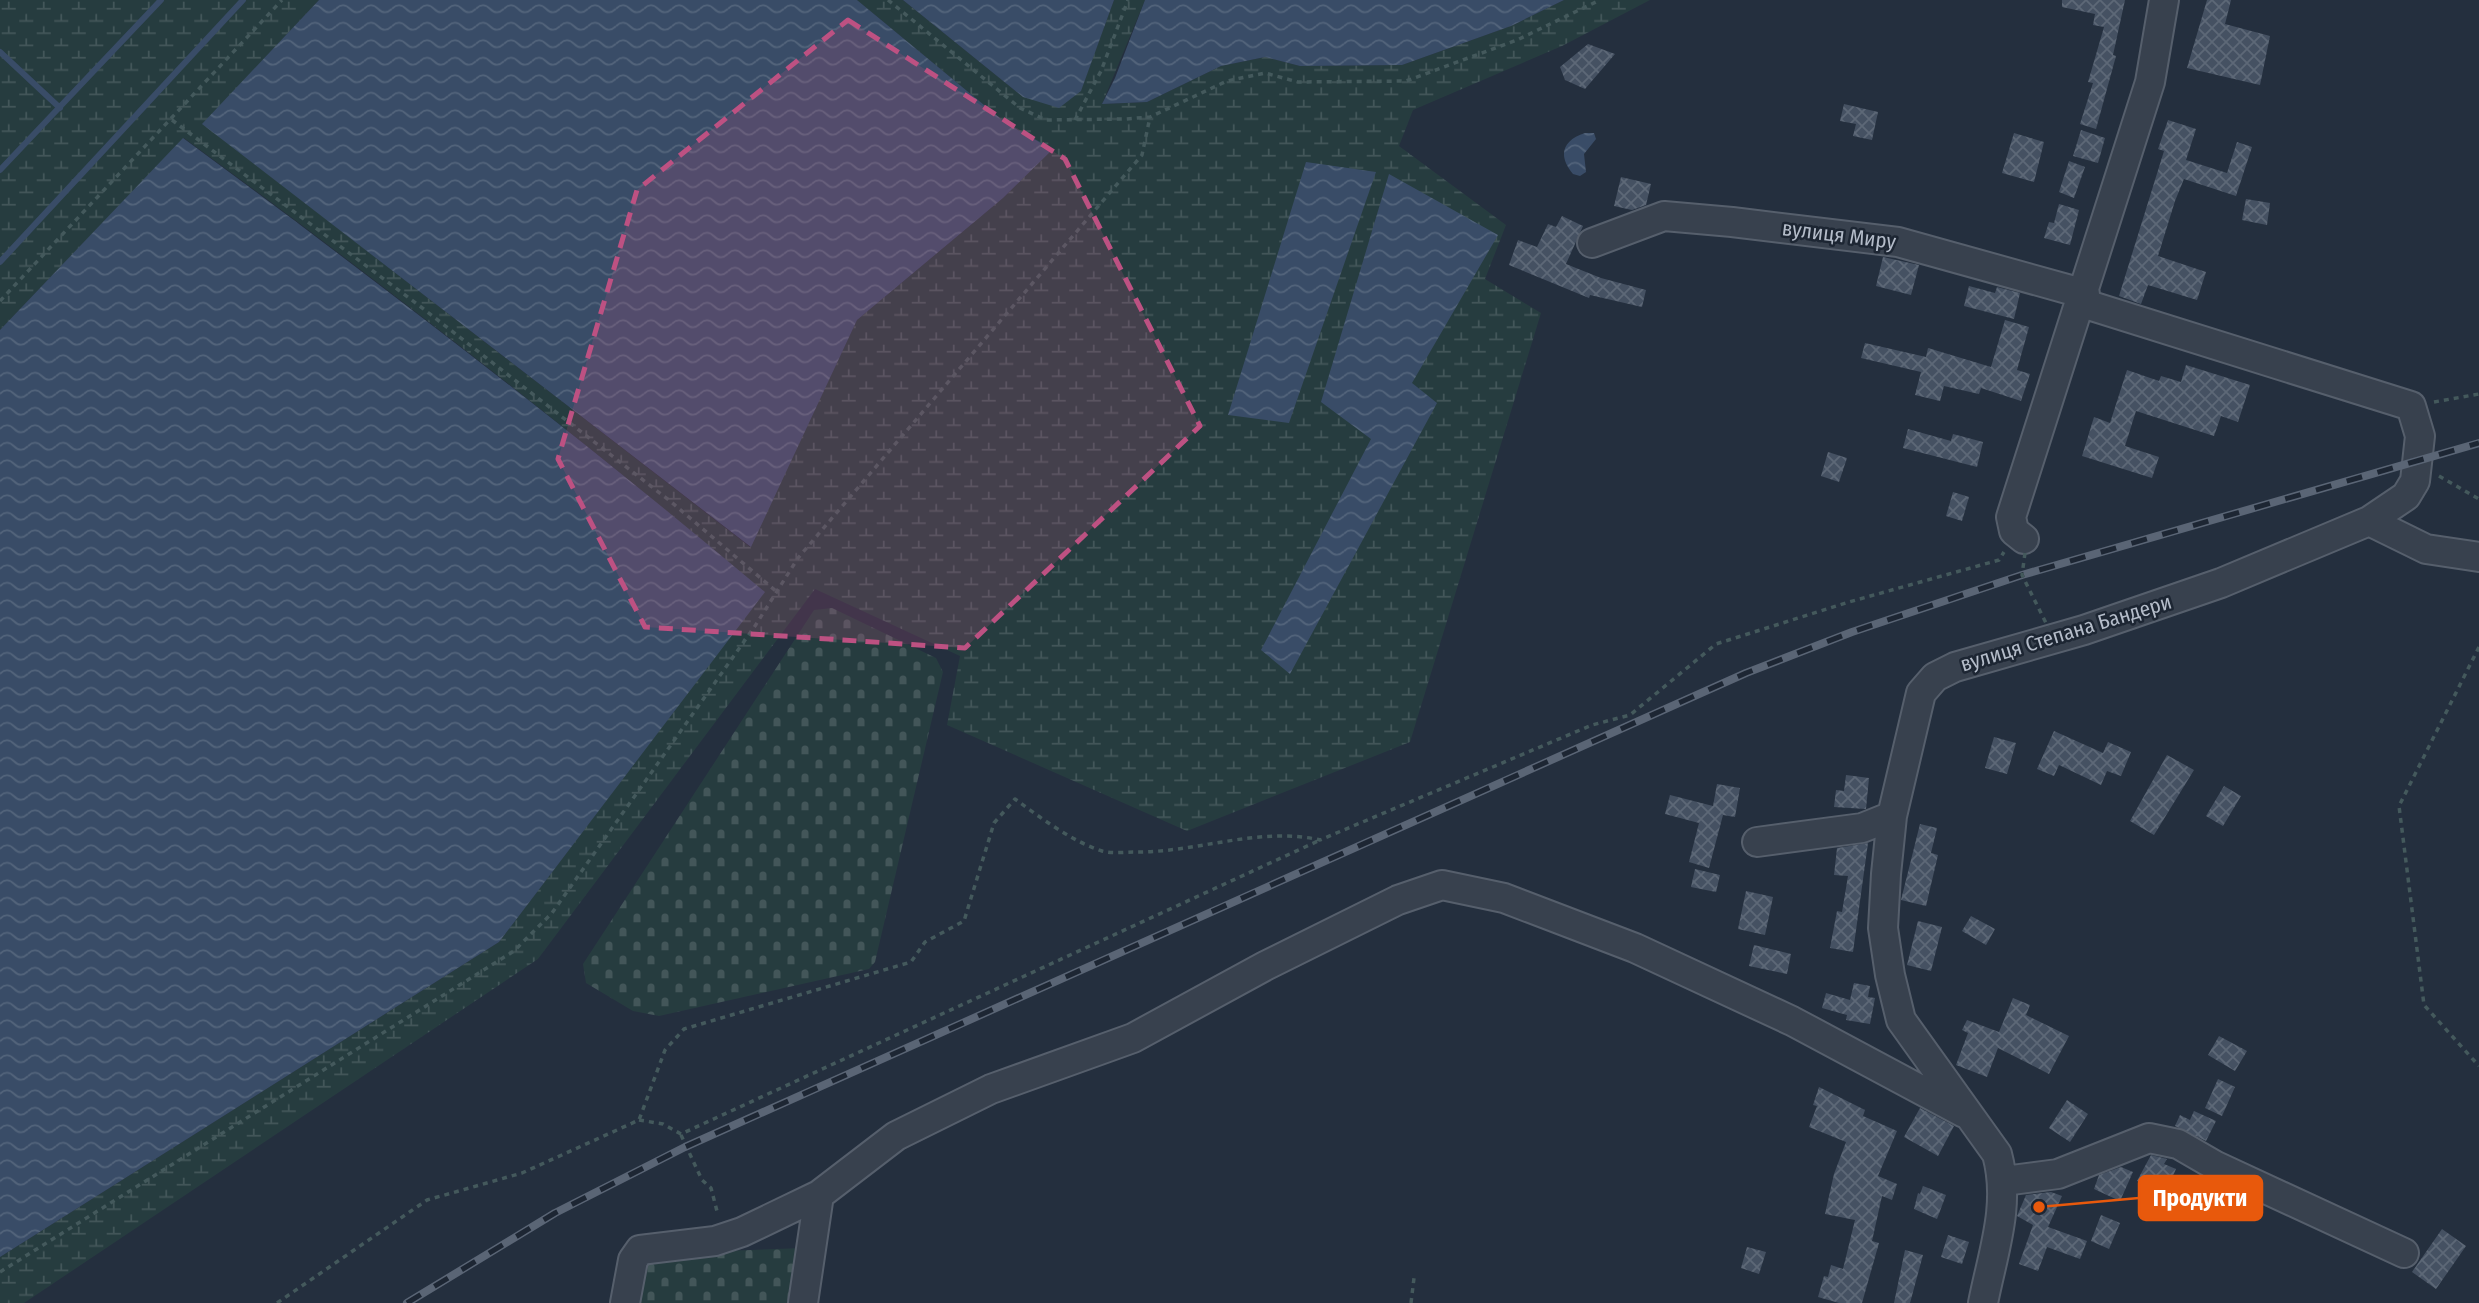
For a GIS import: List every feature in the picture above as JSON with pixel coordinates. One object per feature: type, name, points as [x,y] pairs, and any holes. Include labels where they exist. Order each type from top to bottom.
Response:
[{"type":"street","points":[[2021,541],[2011,517],[2084,298],[2151,82],[2164,0]]},
{"type":"street","name":"вулиця Миру","points":[[1592,243],[1664,216],[1898,242],[2084,298],[2411,406]]},
{"type":"street","points":[[2411,406],[2418,450]]},
{"type":"street","name":"вулиця Степана Бандери","points":[[1983,1303],[2003,1208],[2004,1181],[1997,1154],[1901,1020],[1890,975],[1883,928],[1892,816],[1921,693],[1935,677],[1955,667],[2084,630],[2221,583],[2369,522],[2406,496],[2416,481],[2418,450]]},
{"type":"street","points":[[2369,522],[2426,549],[2479,557]]},
{"type":"street","points":[[1757,842],[1862,828],[1892,816]]},
{"type":"street","points":[[625,1303],[633,1260],[640,1250],[723,1238],[819,1195],[896,1136],[991,1089],[1133,1038],[1265,966],[1398,900],[1442,885],[1504,898],[1635,948],[1792,1021],[1970,1116]]},
{"type":"street","points":[[2004,1181],[2058,1174],[2148,1138],[2178,1144],[2216,1166],[2404,1253]]},
{"type":"street","points":[[803,1303],[819,1195]]},
{"type":"path","points":[[0,300],[282,0]]},
{"type":"path","points":[[888,0],[1020,108],[1046,120],[1150,117],[1227,81],[1265,73],[1298,82],[1406,81],[1517,40],[1600,0]]},
{"type":"path","points":[[1075,120],[1101,71],[1128,0]]},
{"type":"path","points":[[0,1272],[514,951],[552,913],[799,558],[1142,155],[1150,117]]},
{"type":"path","points":[[172,120],[421,307],[670,501],[777,592]]},
{"type":"path","points":[[2411,406],[2479,394]]},
{"type":"path","points":[[2418,450],[2479,499]]},
{"type":"path","points":[[2021,541],[2022,575],[2048,627]]},
{"type":"path","points":[[681,1134],[1320,840],[1592,725],[1630,715],[1716,644],[1849,601],[1999,561],[2021,541]]},
{"type":"path","points":[[2479,647],[2399,806],[2424,1005],[2479,1066]]},
{"type":"path","points":[[639,1120],[665,1050],[684,1029],[911,962],[925,942],[964,921],[994,823],[1015,799],[1052,826],[1103,852],[1152,853],[1244,839],[1302,835],[1320,840]]},
{"type":"path","points":[[277,1303],[427,1200],[522,1173],[639,1120],[663,1124],[681,1134],[702,1180],[711,1188],[723,1238]]},
{"type":"path","points":[[1411,1303],[1414,1278]]},
{"type":"highlighted area","points":[[848,20],[1065,159],[1200,426],[965,648],[645,627],[558,459],[637,190]]},
{"type":"green space","points":[[0,0],[319,0],[203,124],[750,547],[857,320],[1003,198],[1052,149],[1007,124],[857,0],[903,0],[1023,97],[1081,90],[1114,0],[1145,0],[1102,104],[1147,102],[1221,66],[1265,57],[1300,66],[1402,65],[1511,26],[1564,0],[1650,0],[1562,46],[1413,110],[1399,146],[1506,225],[1485,279],[1541,313],[1410,742],[1187,831],[947,725],[960,656],[815,589],[538,959],[24,1303],[0,1303],[0,1257],[499,942],[764,592],[478,360],[184,138],[0,330]]},
{"type":"green space","points":[[832,608],[936,658],[943,672],[875,962],[869,969],[659,1016],[633,1011],[586,983],[583,964],[814,610]]},
{"type":"green space","points":[[804,1248],[794,1303],[635,1303],[644,1254]]},
{"type":"water","points":[[319,0],[857,0],[1007,124],[1053,149],[1003,198],[857,320],[751,547],[202,124]]},
{"type":"water","points":[[903,0],[1114,0],[1081,91],[1059,108],[1023,97]]},
{"type":"water","points":[[1145,0],[1564,0],[1511,26],[1402,65],[1300,66],[1265,57],[1221,66],[1147,102],[1102,104]]},
{"type":"water","points":[[1585,133],[1594,133],[1596,139],[1584,154],[1586,172],[1580,176],[1573,174],[1564,155],[1567,144]]},
{"type":"water","points":[[183,138],[478,360],[765,592],[499,942],[0,1257],[0,330]]},
{"type":"water","points":[[1306,162],[1376,172],[1289,423],[1228,415]]},
{"type":"water","points":[[1389,174],[1498,235],[1412,383],[1437,403],[1290,674],[1261,650],[1371,439],[1321,402]]},
{"type":"building","points":[[2062,0],[2125,0],[2113,55],[2116,56],[2096,129],[2080,124],[2093,83],[2088,82],[2104,27],[2093,25],[2095,14],[2062,7]]},
{"type":"building","points":[[2207,0],[2231,0],[2225,24],[2270,36],[2260,85],[2187,68]]},
{"type":"building","points":[[1588,44],[1615,54],[1585,89],[1565,80],[1560,67]]},
{"type":"building","points":[[1844,104],[1878,112],[1872,140],[1853,136],[1856,124],[1840,121]]},
{"type":"building","points":[[2168,120],[2196,129],[2186,160],[2227,173],[2237,142],[2252,147],[2236,196],[2184,179],[2175,201],[2158,256],[2206,272],[2197,300],[2148,285],[2141,304],[2119,296],[2164,151],[2158,149]]},
{"type":"building","points":[[2081,130],[2105,138],[2098,163],[2073,156]]},
{"type":"building","points":[[2014,133],[2044,142],[2034,182],[2002,173]]},
{"type":"building","points":[[2069,161],[2085,167],[2074,198],[2059,192]]},
{"type":"building","points":[[1621,177],[1651,184],[1646,205],[1632,210],[1614,206]]},
{"type":"building","points":[[2246,199],[2270,203],[2267,225],[2242,220]]},
{"type":"building","points":[[2059,204],[2079,210],[2070,245],[2044,238],[2049,222],[2054,223]]},
{"type":"building","points":[[1562,216],[1583,226],[1566,264],[1601,278],[1646,290],[1642,307],[1590,295],[1589,298],[1509,265],[1518,240],[1537,247],[1548,224],[1556,227]]},
{"type":"building","points":[[1883,257],[1919,265],[1911,295],[1876,286]]},
{"type":"building","points":[[1969,286],[1995,293],[1997,287],[2020,293],[2014,319],[1964,306]]},
{"type":"building","points":[[2005,320],[2029,327],[2017,370],[2030,374],[2021,401],[1981,388],[1979,394],[1944,386],[1940,401],[1915,395],[1921,372],[1861,358],[1865,343],[1926,357],[1928,348],[1991,367]]},
{"type":"building","points":[[2186,365],[2250,385],[2238,422],[2221,416],[2214,436],[2136,411],[2125,446],[2159,457],[2152,478],[2082,456],[2094,417],[2110,423],[2127,370],[2159,381],[2161,376],[2181,382]]},
{"type":"building","points":[[1908,429],[1951,441],[1953,434],[1983,442],[1977,467],[1903,448]]},
{"type":"building","points":[[1828,452],[1847,458],[1839,482],[1821,476]]},
{"type":"building","points":[[1953,492],[1969,497],[1962,521],[1946,516]]},
{"type":"building","points":[[2054,731],[2103,753],[2108,742],[2131,752],[2121,776],[2107,771],[2101,785],[2059,765],[2054,776],[2037,769]]},
{"type":"building","points":[[1994,737],[2016,743],[2007,774],[1985,768]]},
{"type":"building","points":[[2167,755],[2194,770],[2154,835],[2130,821]]},
{"type":"building","points":[[1846,775],[1869,778],[1866,809],[1834,807],[1836,790],[1844,791]]},
{"type":"building","points":[[1717,784],[1740,788],[1735,817],[1723,815],[1709,868],[1689,862],[1699,823],[1665,814],[1670,795],[1713,806]]},
{"type":"building","points":[[2224,786],[2241,796],[2223,826],[2206,816]]},
{"type":"building","points":[[1920,824],[1937,828],[1931,853],[1938,855],[1926,906],[1901,900]]},
{"type":"building","points":[[1868,843],[1853,952],[1830,948],[1837,911],[1842,912],[1848,876],[1834,875],[1837,848]]},
{"type":"building","points":[[1695,869],[1720,875],[1716,892],[1691,887]]},
{"type":"building","points":[[1746,891],[1773,897],[1765,935],[1738,929]]},
{"type":"building","points":[[1971,916],[1995,929],[1986,945],[1962,931]]},
{"type":"building","points":[[1918,921],[1942,927],[1931,971],[1907,965]]},
{"type":"building","points":[[1754,945],[1791,954],[1787,974],[1749,966]]},
{"type":"building","points":[[1854,983],[1870,986],[1868,997],[1875,998],[1870,1024],[1846,1020],[1847,1015],[1822,1008],[1826,993],[1850,1000]]},
{"type":"building","points":[[2013,998],[2030,1005],[2026,1015],[2069,1036],[2049,1074],[1998,1048],[1987,1077],[1956,1065],[1968,1033],[1962,1030],[1967,1020],[1999,1032]]},
{"type":"building","points":[[2219,1036],[2247,1051],[2235,1071],[2208,1055]]},
{"type":"building","points":[[2218,1079],[2235,1087],[2222,1116],[2205,1108]]},
{"type":"building","points":[[1819,1087],[1865,1110],[1863,1116],[1897,1131],[1878,1176],[1897,1184],[1892,1200],[1882,1196],[1872,1241],[1879,1243],[1862,1303],[1839,1303],[1818,1297],[1824,1276],[1828,1277],[1831,1265],[1843,1269],[1855,1220],[1825,1214],[1834,1174],[1846,1142],[1809,1127],[1817,1106],[1813,1105]]},
{"type":"building","points":[[2067,1100],[2088,1114],[2070,1142],[2049,1128]]},
{"type":"building","points":[[1920,1108],[1954,1126],[1938,1156],[1904,1137]]},
{"type":"building","points":[[2194,1111],[2216,1121],[2206,1141],[2175,1126],[2180,1115],[2190,1120]]},
{"type":"building","points":[[2151,1155],[2167,1159],[2164,1164],[2176,1169],[2165,1194],[2137,1181]]},
{"type":"building","points":[[2121,1167],[2133,1172],[2120,1201],[2094,1189],[2099,1175]]},
{"type":"building","points":[[1923,1186],[1946,1195],[1937,1219],[1914,1209],[1918,1193],[1920,1194]]},
{"type":"building","points":[[2051,1192],[2062,1196],[2048,1227],[2087,1241],[2080,1259],[2047,1247],[2038,1271],[2019,1264],[2033,1225],[2017,1216],[2026,1195]]},
{"type":"building","points":[[2101,1215],[2120,1223],[2109,1249],[2091,1241]]},
{"type":"building","points":[[2442,1229],[2466,1246],[2436,1289],[2412,1272]]},
{"type":"building","points":[[1948,1235],[1969,1242],[1962,1264],[1941,1257]]},
{"type":"building","points":[[1747,1247],[1766,1252],[1759,1274],[1741,1268]]},
{"type":"building","points":[[1905,1250],[1923,1255],[1910,1303],[1894,1303]]},
{"type":"waterway","points":[[0,170],[161,0]]},
{"type":"waterway","points":[[0,262],[243,0]]},
{"type":"waterway","points":[[0,52],[60,108]]},
{"type":"railway","points":[[407,1303],[555,1213],[685,1147],[1746,673],[1852,632],[2022,575],[2479,443]]},
{"type":"place","name":"Продукти","points":[[2039,1207]]}]
